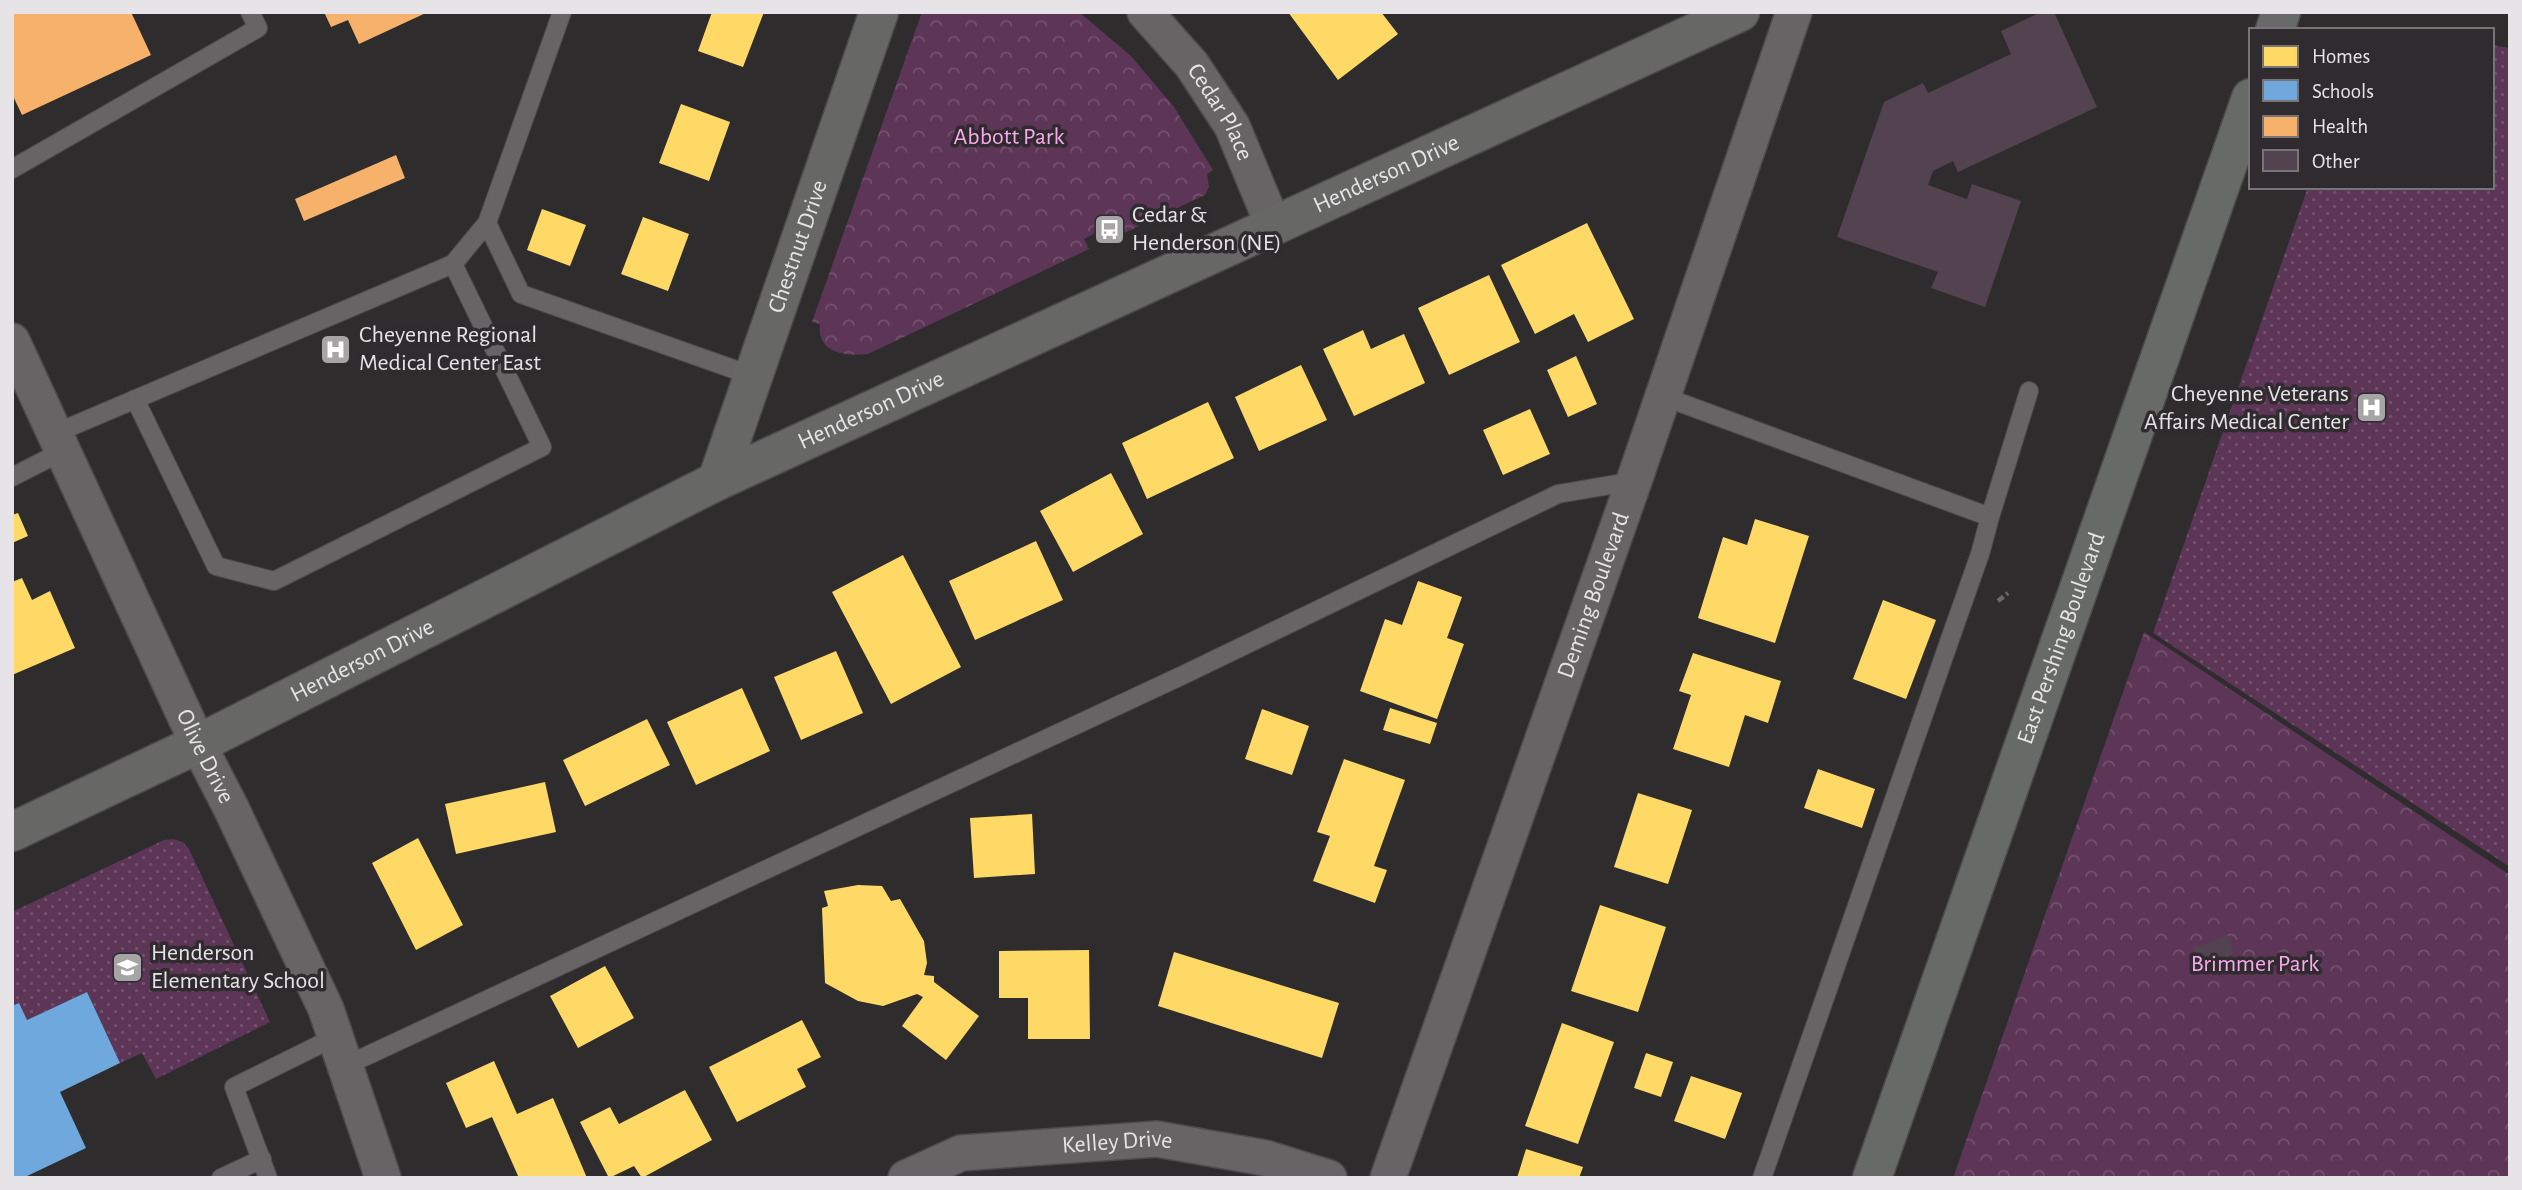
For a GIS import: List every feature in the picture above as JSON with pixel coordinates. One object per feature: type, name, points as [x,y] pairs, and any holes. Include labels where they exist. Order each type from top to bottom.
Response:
[{"type":"main road","name":"East Pershing Boulevard","points":[[1872,1178],[2249,104]]},
{"type":"street","name":"Chestnut Drive","points":[[717,481],[879,12]]},
{"type":"street","name":"Cedar Place","points":[[1145,12],[1192,65],[1231,126],[1274,227]]},
{"type":"street","name":"Henderson Drive","points":[[12,832],[198,744],[717,481],[1740,12]]},
{"type":"street","name":"Deming Boulevard","points":[[1388,1178],[1634,481],[1794,12]]},
{"type":"street","name":"Olive Drive","points":[[12,341],[198,744],[326,1009],[383,1178]]},
{"type":"street","name":"Kelley Drive","points":[[906,1178],[961,1153],[1157,1139],[1265,1158],[1329,1178]]},
{"type":"lane","points":[[12,169],[258,27],[250,12]]},
{"type":"lane","points":[[12,477],[60,442],[135,399],[453,264],[487,223],[562,12]]},
{"type":"lane","points":[[487,223],[522,294],[753,376]]},
{"type":"lane","points":[[135,399],[216,566],[274,581],[542,447],[453,264]]},
{"type":"lane","points":[[1762,1178],[1958,617],[2029,391]]},
{"type":"lane","points":[[1662,396],[1990,517]]},
{"type":"lane","points":[[268,1178],[234,1087],[340,1051],[1181,676],[1558,494],[1634,481]]},
{"type":"lane","points":[[221,1178],[262,1159]]},
{"type":"green space","name":"Abbott Park","points":[[922,12],[1079,12],[1131,56],[1174,107],[1213,170],[1207,174],[1209,187],[1205,195],[1120,235],[1114,223],[1084,239],[1089,249],[868,354],[851,355],[828,347],[820,334],[820,324],[812,322]]},
{"type":"green space","name":"Cheyenne Veterans Affairs Medical Center","points":[[2494,45],[2510,48],[2510,867],[2153,633],[2307,189],[2494,189]]},
{"type":"green space","name":"Brimmer Park","points":[[2144,632],[2510,875],[2510,1178],[1953,1178]]},
{"type":"green space","points":[[164,840],[183,842],[189,849],[270,1022],[156,1079],[142,1053],[120,1063],[87,992],[27,1020],[12,1006],[12,912]]},
{"type":"building: Homes","points":[[712,12],[764,12],[743,67],[698,51]]},
{"type":"building: Homes","points":[[1288,12],[1381,12],[1398,34],[1338,80]]},
{"type":"building: Homes","points":[[681,104],[730,122],[709,181],[659,163]]},
{"type":"building: Homes","points":[[542,209],[586,225],[570,266],[527,250]]},
{"type":"building: Homes","points":[[643,217],[689,234],[668,291],[621,274]]},
{"type":"building: Homes","points":[[1587,223],[1634,319],[1588,342],[1574,314],[1535,334],[1501,265]]},
{"type":"building: Homes","points":[[1489,275],[1520,342],[1449,375],[1418,308]]},
{"type":"building: Homes","points":[[1363,330],[1371,349],[1404,334],[1425,383],[1354,416],[1323,349]]},
{"type":"building: Homes","points":[[1576,356],[1597,404],[1568,417],[1547,370]]},
{"type":"building: Homes","points":[[1301,365],[1327,420],[1259,451],[1235,397]]},
{"type":"building: Homes","points":[[1208,402],[1234,458],[1147,499],[1122,443]]},
{"type":"building: Homes","points":[[1530,409],[1550,454],[1503,475],[1483,430]]},
{"type":"building: Homes","points":[[1111,473],[1143,534],[1073,572],[1040,511]]},
{"type":"building: Homes","points":[[18,513],[28,536],[12,543],[12,515]]},
{"type":"building: Homes","points":[[1755,519],[1809,536],[1775,643],[1698,618],[1723,537],[1747,545]]},
{"type":"building: Homes","points":[[1036,541],[1063,600],[975,640],[949,581]]},
{"type":"building: Homes","points":[[903,555],[961,667],[891,704],[832,592]]},
{"type":"building: Homes","points":[[22,578],[32,600],[50,591],[75,648],[12,675],[12,582]]},
{"type":"building: Homes","points":[[1418,581],[1462,597],[1447,638],[1464,644],[1437,719],[1360,691],[1385,619],[1402,625]]},
{"type":"building: Homes","points":[[1883,600],[1936,620],[1906,699],[1853,679]]},
{"type":"building: Homes","points":[[836,651],[863,713],[801,740],[774,677]]},
{"type":"building: Homes","points":[[1693,653],[1781,681],[1768,723],[1745,715],[1729,767],[1673,749],[1691,695],[1679,691]]},
{"type":"building: Homes","points":[[742,688],[770,751],[696,785],[667,722]]},
{"type":"building: Homes","points":[[1390,708],[1437,723],[1430,744],[1383,730]]},
{"type":"building: Homes","points":[[1262,709],[1309,726],[1292,775],[1245,759]]},
{"type":"building: Homes","points":[[647,719],[670,765],[585,806],[563,760]]},
{"type":"building: Homes","points":[[1344,759],[1405,780],[1374,866],[1387,870],[1375,903],[1313,881],[1330,836],[1317,832]]},
{"type":"building: Homes","points":[[1818,769],[1875,789],[1862,828],[1804,808]]},
{"type":"building: Homes","points":[[545,782],[556,832],[456,854],[445,804]]},
{"type":"building: Homes","points":[[1638,793],[1692,810],[1668,884],[1614,867]]},
{"type":"building: Homes","points":[[1032,814],[1035,874],[974,878],[970,818]]},
{"type":"building: Homes","points":[[418,838],[463,925],[416,950],[372,863]]},
{"type":"building: Homes","points":[[858,885],[882,886],[891,901],[900,899],[924,941],[927,963],[924,975],[934,976],[934,982],[979,1016],[946,1060],[902,1026],[923,997],[917,994],[883,1006],[858,1001],[825,983],[822,908],[828,906],[824,891]]},
{"type":"building: Homes","points":[[1600,905],[1666,927],[1638,1012],[1571,991]]},
{"type":"building: Homes","points":[[1089,950],[1090,1039],[1028,1039],[1028,998],[999,998],[999,951]]},
{"type":"building: Homes","points":[[1174,952],[1339,1003],[1322,1058],[1158,1006]]},
{"type":"building: Homes","points":[[605,966],[634,1018],[578,1048],[550,996]]},
{"type":"building: Homes","points":[[802,1020],[821,1057],[797,1069],[806,1087],[737,1122],[709,1067]]},
{"type":"building: Homes","points":[[1562,1023],[1614,1042],[1578,1144],[1525,1126]]},
{"type":"building: Homes","points":[[1646,1053],[1673,1062],[1661,1097],[1634,1088]]},
{"type":"building: Homes","points":[[494,1061],[517,1114],[553,1098],[587,1178],[519,1178],[492,1117],[466,1128],[446,1083]]},
{"type":"building: Homes","points":[[1691,1076],[1742,1093],[1725,1139],[1674,1121]]},
{"type":"building: Homes","points":[[685,1090],[712,1140],[642,1178],[634,1166],[609,1178],[580,1122],[610,1107],[619,1124]]},
{"type":"building: Homes","points":[[1526,1149],[1583,1167],[1579,1178],[1517,1178]]},
{"type":"building: Schools","points":[[87,992],[120,1063],[60,1092],[86,1148],[23,1178],[12,1178],[12,1006],[19,1003],[27,1020]]},
{"type":"building: Health","points":[[12,12],[131,12],[151,55],[22,115],[12,94]]},
{"type":"building: Health","points":[[324,12],[428,12],[359,44],[348,20],[331,27]]},
{"type":"building: Health","points":[[396,155],[405,178],[304,221],[295,199]]},
{"type":"building: Other","points":[[2041,12],[2054,12],[2097,107],[1958,172],[1953,161],[1933,171],[1928,185],[1967,199],[1972,184],[2021,201],[1985,307],[1931,288],[1938,272],[1837,237],[1884,102],[1923,83],[1928,93],[2011,54],[2001,31]]},
{"type":"building: Other","points":[[2228,935],[2234,954],[2201,966],[2194,948]]},
{"type":"place","name":"Cedar & Henderson (NE)","points":[[1109,229]]},
{"type":"place","name":"Cheyenne Regional Medical Center East","points":[[336,349]]},
{"type":"place","name":"Cheyenne Veterans Affairs Medical Center","points":[[2372,408]]},
{"type":"place","name":"Henderson Elementary School","points":[[128,967]]}]
